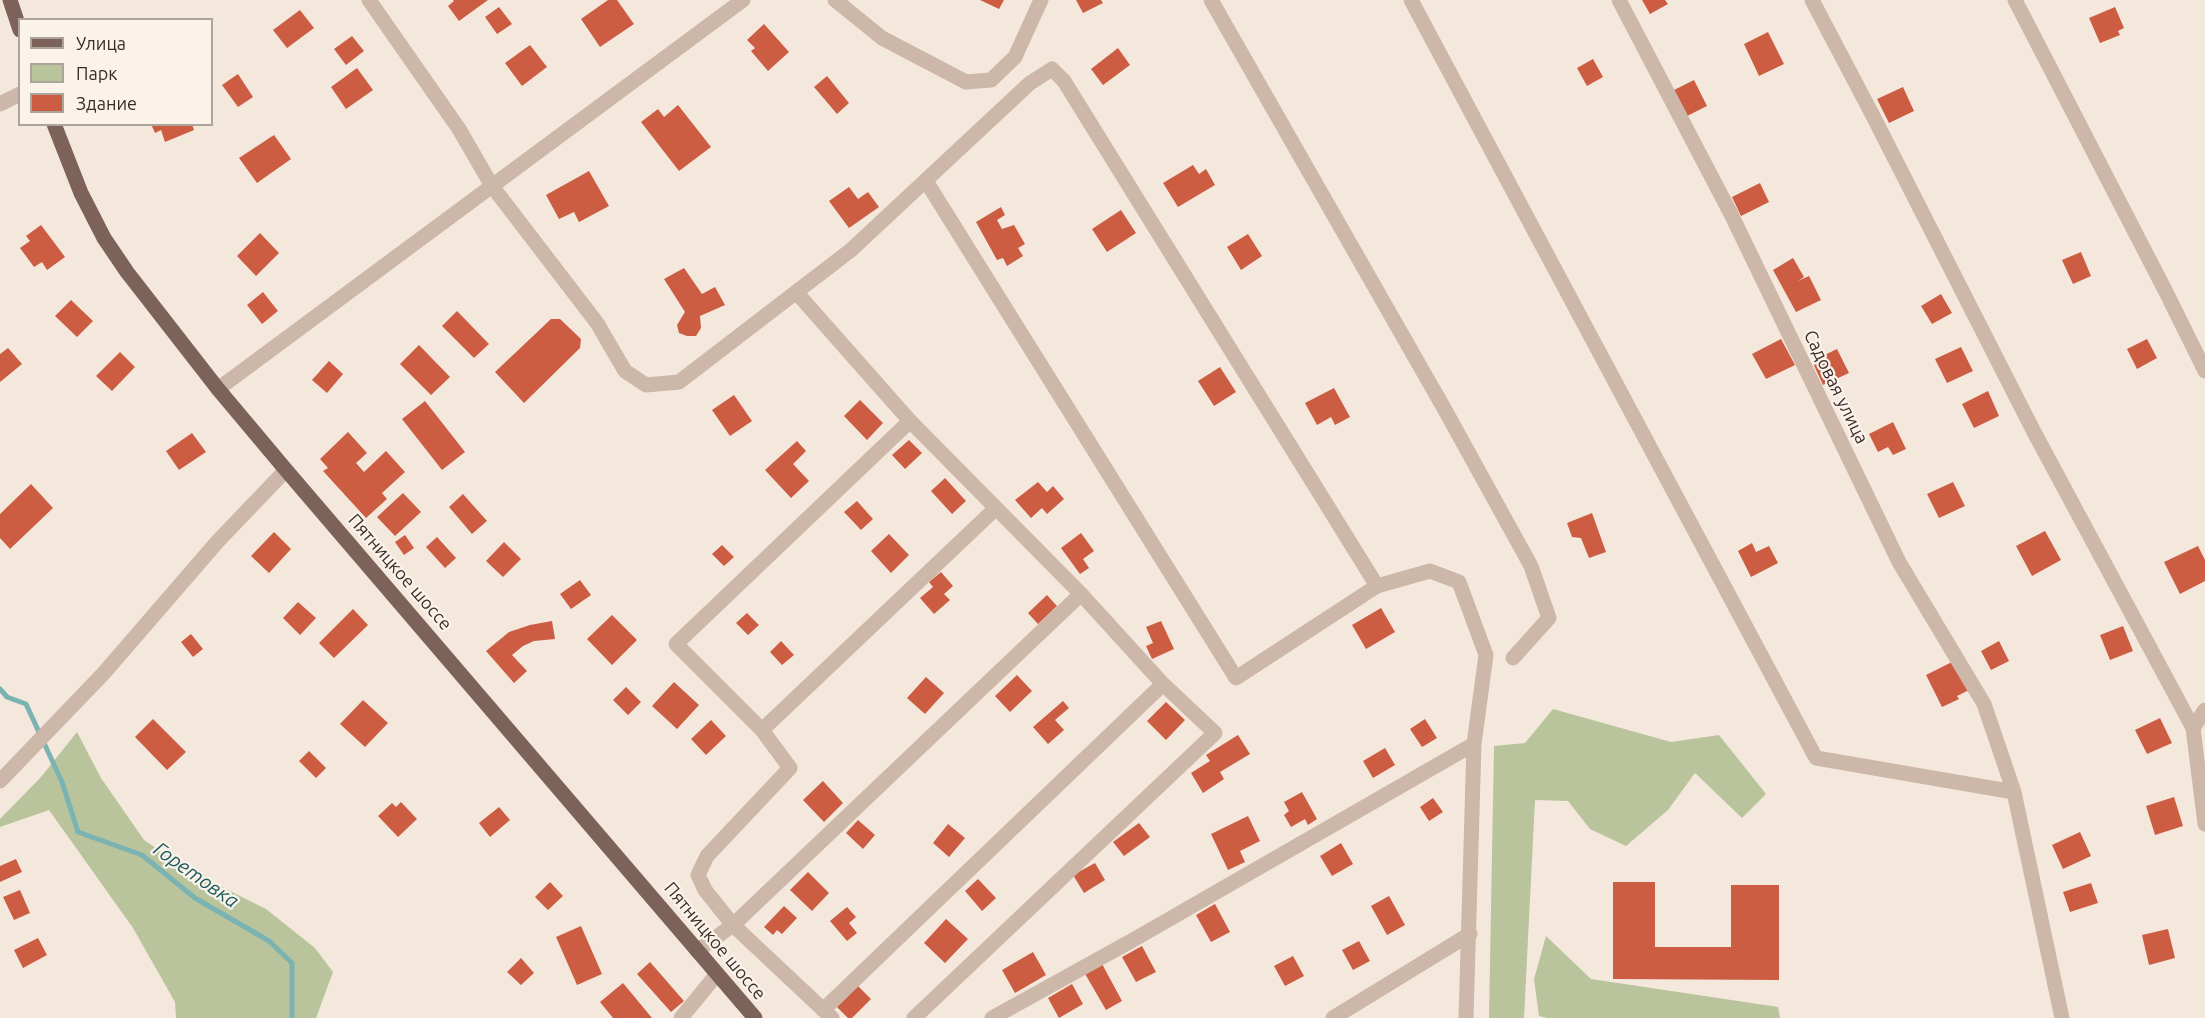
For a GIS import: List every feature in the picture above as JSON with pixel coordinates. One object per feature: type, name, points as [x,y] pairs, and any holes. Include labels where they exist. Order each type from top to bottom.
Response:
[{"type":"main road","points":[[10,0],[18,24]]},
{"type":"main road","name":"Пятницкое шоссе","points":[[55,126],[81,193],[104,238],[127,272],[218,389],[755,1018]]},
{"type":"street","points":[[369,0],[459,129],[492,186],[597,323],[625,371],[646,385],[679,382],[851,250],[1030,83],[1052,69],[1065,81],[1377,586]]},
{"type":"street","points":[[218,389],[743,0]]},
{"type":"street","points":[[835,0],[882,38],[966,82],[991,80],[1015,57],[1041,0]]},
{"type":"street","points":[[1211,0],[1531,566],[1549,618],[1513,658]]},
{"type":"street","points":[[1411,0],[1816,758],[2014,792]]},
{"type":"street","name":"Садовая улица","points":[[1620,0],[1731,214],[1899,562],[1984,704],[2014,792],[2062,1018]]},
{"type":"street","points":[[1812,0],[2039,442],[2193,728],[2205,824]]},
{"type":"street","points":[[2014,0],[2205,371]]},
{"type":"street","points":[[0,104],[18,95]]},
{"type":"street","points":[[926,181],[1236,678],[1377,586],[1430,571],[1459,582],[1486,655],[1474,744],[1466,1018]]},
{"type":"street","points":[[796,292],[910,421],[1081,594],[1163,684],[1215,733],[914,1018]]},
{"type":"street","points":[[910,421],[676,644],[762,730],[790,768],[707,856],[698,875],[705,890],[733,925],[827,1014],[1163,684]]},
{"type":"street","points":[[0,781],[103,674],[218,541],[286,470]]},
{"type":"street","points":[[762,730],[995,509]]},
{"type":"street","points":[[697,951],[733,925],[1081,594]]},
{"type":"street","points":[[2193,728],[2205,710]]},
{"type":"street","points":[[992,1018],[1133,940],[1474,744]]},
{"type":"street","points":[[1333,1018],[1470,934]]},
{"type":"street","points":[[681,1018],[717,974]]},
{"type":"green space","points":[[1553,709],[1671,742],[1719,735],[1766,794],[1742,818],[1695,773],[1668,810],[1626,846],[1590,829],[1568,801],[1535,800],[1524,1018],[1489,1018],[1494,746],[1525,743]]},
{"type":"green space","points":[[77,732],[101,778],[144,840],[188,870],[266,909],[315,948],[333,972],[316,1018],[176,1018],[175,1002],[133,928],[49,810],[0,827],[0,819],[41,777]]},
{"type":"green space","points":[[1546,936],[1591,979],[1778,1007],[1780,1018],[1547,1018],[1539,1016],[1534,979]]},
{"type":"building","points":[[453,0],[488,0],[459,21],[448,6]]},
{"type":"building","points":[[608,0],[617,0],[634,24],[600,47],[581,19]]},
{"type":"building","points":[[980,0],[1004,0],[999,9]]},
{"type":"building","points":[[1076,0],[1101,0],[1103,3],[1083,13]]},
{"type":"building","points":[[1642,0],[1665,0],[1668,4],[1650,14]]},
{"type":"building","points":[[499,7],[512,24],[497,34],[485,17]]},
{"type":"building","points":[[2115,7],[2124,28],[2118,31],[2120,35],[2100,43],[2089,18]]},
{"type":"building","points":[[300,10],[314,28],[287,48],[273,30]]},
{"type":"building","points":[[764,24],[789,52],[768,71],[751,51],[755,48],[747,40]]},
{"type":"building","points":[[1768,32],[1784,64],[1759,76],[1744,44]]},
{"type":"building","points":[[352,36],[364,51],[346,65],[334,49]]},
{"type":"building","points":[[530,45],[547,67],[522,86],[505,63]]},
{"type":"building","points":[[1118,48],[1130,65],[1103,85],[1091,69]]},
{"type":"building","points":[[1593,59],[1603,77],[1587,86],[1577,68]]},
{"type":"building","points":[[357,68],[373,90],[346,109],[331,87]]},
{"type":"building","points":[[238,74],[253,97],[238,107],[222,85]]},
{"type":"building","points":[[827,76],[849,103],[837,114],[814,87]]},
{"type":"building","points":[[1694,80],[1707,106],[1687,116],[1674,90]]},
{"type":"building","points":[[1903,87],[1914,111],[1889,123],[1877,99]]},
{"type":"building","points":[[678,105],[711,147],[679,171],[641,122],[658,109],[664,117]]},
{"type":"building","points":[[152,126],[193,126],[194,130],[165,142],[161,130],[155,133]]},
{"type":"building","points":[[274,135],[291,159],[257,183],[239,158]]},
{"type":"building","points":[[1193,165],[1199,174],[1206,169],[1215,185],[1178,207],[1163,183]]},
{"type":"building","points":[[589,171],[609,206],[579,222],[574,212],[559,219],[546,195]]},
{"type":"building","points":[[1760,183],[1769,202],[1741,216],[1732,197]]},
{"type":"building","points":[[849,187],[858,199],[868,192],[879,207],[849,228],[829,201]]},
{"type":"building","points":[[1001,207],[1005,215],[997,220],[1002,229],[1014,225],[1025,244],[1018,248],[1023,256],[1007,266],[1003,258],[997,260],[976,222]]},
{"type":"building","points":[[1121,210],[1136,233],[1107,252],[1092,229]]},
{"type":"building","points":[[41,225],[65,257],[47,270],[42,262],[34,267],[20,248],[30,241],[26,236]]},
{"type":"building","points":[[260,233],[279,253],[256,276],[237,256]]},
{"type":"building","points":[[1248,234],[1262,256],[1241,270],[1227,247]]},
{"type":"building","points":[[2081,252],[2091,276],[2073,284],[2062,260]]},
{"type":"building","points":[[1793,258],[1804,277],[1798,281],[1809,276],[1821,300],[1796,312],[1773,270]]},
{"type":"building","points":[[684,268],[702,294],[715,287],[725,305],[700,316],[701,328],[696,336],[679,333],[677,325],[685,312],[664,279]]},
{"type":"building","points":[[263,292],[278,311],[262,324],[247,305]]},
{"type":"building","points":[[1941,294],[1952,313],[1932,324],[1921,306]]},
{"type":"building","points":[[71,300],[93,321],[77,337],[55,316]]},
{"type":"building","points":[[457,311],[489,344],[474,358],[442,326]]},
{"type":"building","points":[[551,319],[560,319],[581,339],[580,348],[524,403],[495,372]]},
{"type":"building","points":[[1781,339],[1795,365],[1766,379],[1752,354]]},
{"type":"building","points":[[2147,339],[2157,358],[2137,369],[2127,349]]},
{"type":"building","points":[[419,345],[450,377],[431,395],[400,364]]},
{"type":"building","points":[[1961,347],[1973,371],[1947,383],[1935,359]]},
{"type":"building","points":[[8,348],[22,364],[0,382],[0,354]]},
{"type":"building","points":[[1837,349],[1849,373],[1823,385],[1812,361]]},
{"type":"building","points":[[120,352],[135,367],[112,391],[96,376]]},
{"type":"building","points":[[329,361],[343,374],[327,393],[312,380]]},
{"type":"building","points":[[1220,367],[1236,392],[1214,406],[1198,381]]},
{"type":"building","points":[[1334,388],[1350,417],[1335,425],[1331,417],[1317,425],[1305,403]]},
{"type":"building","points":[[1988,391],[1999,416],[1974,428],[1962,404]]},
{"type":"building","points":[[734,395],[752,421],[730,436],[712,410]]},
{"type":"building","points":[[860,400],[883,423],[867,440],[844,416]]},
{"type":"building","points":[[425,401],[465,452],[442,470],[402,419]]},
{"type":"building","points":[[1893,422],[1906,449],[1893,455],[1888,447],[1878,452],[1869,434]]},
{"type":"building","points":[[348,432],[367,453],[356,463],[364,472],[386,451],[405,472],[382,493],[387,499],[366,518],[323,471],[328,468],[320,459]]},
{"type":"building","points":[[192,433],[206,452],[179,470],[166,451]]},
{"type":"building","points":[[909,440],[922,453],[905,469],[892,455]]},
{"type":"building","points":[[797,441],[806,451],[793,464],[809,481],[791,498],[765,470]]},
{"type":"building","points":[[945,478],[966,501],[952,514],[931,491]]},
{"type":"building","points":[[1038,482],[1047,492],[1053,486],[1064,499],[1047,514],[1042,508],[1031,518],[1015,500]]},
{"type":"building","points":[[1953,482],[1965,506],[1939,518],[1927,494]]},
{"type":"building","points":[[31,484],[53,508],[10,549],[0,538],[0,514]]},
{"type":"building","points":[[403,493],[421,512],[395,536],[377,517]]},
{"type":"building","points":[[463,494],[487,521],[472,534],[449,507]]},
{"type":"building","points":[[857,501],[873,519],[861,530],[844,512]]},
{"type":"building","points":[[1592,513],[1606,552],[1589,558],[1581,538],[1572,537],[1567,523]]},
{"type":"building","points":[[2045,531],[2061,560],[2032,576],[2016,546]]},
{"type":"building","points":[[274,532],[291,549],[269,573],[251,556]]},
{"type":"building","points":[[1081,533],[1094,551],[1083,559],[1089,568],[1080,574],[1061,548]]},
{"type":"building","points":[[889,534],[909,555],[891,573],[871,551]]},
{"type":"building","points":[[405,535],[414,548],[404,555],[395,542]]},
{"type":"building","points":[[437,537],[456,558],[445,568],[426,547]]},
{"type":"building","points":[[504,542],[521,559],[503,577],[486,561]]},
{"type":"building","points":[[1752,543],[1756,552],[1769,546],[1778,563],[1751,577],[1738,551]]},
{"type":"building","points":[[722,545],[734,557],[724,566],[712,554]]},
{"type":"building","points":[[2198,546],[2205,560],[2205,581],[2180,594],[2164,562]]},
{"type":"building","points":[[941,572],[953,586],[944,594],[950,600],[934,614],[920,598],[933,587],[929,582]]},
{"type":"building","points":[[580,580],[591,595],[571,609],[560,594]]},
{"type":"building","points":[[1047,595],[1057,606],[1038,624],[1028,613]]},
{"type":"building","points":[[298,602],[316,618],[300,635],[283,618]]},
{"type":"building","points":[[1381,608],[1395,632],[1366,649],[1352,625]]},
{"type":"building","points":[[353,609],[368,625],[334,658],[319,643]]},
{"type":"building","points":[[747,613],[759,625],[748,635],[736,623]]},
{"type":"building","points":[[612,615],[637,640],[612,665],[587,639]]},
{"type":"building","points":[[552,621],[555,639],[534,641],[512,655],[527,671],[514,683],[486,651],[509,632]]},
{"type":"building","points":[[1161,621],[1174,649],[1152,659],[1146,646],[1153,643],[1146,627]]},
{"type":"building","points":[[2123,626],[2133,651],[2110,660],[2100,635]]},
{"type":"building","points":[[191,634],[203,649],[193,657],[181,642]]},
{"type":"building","points":[[781,641],[794,655],[782,665],[770,652]]},
{"type":"building","points":[[1999,641],[2009,661],[1991,670],[1981,651]]},
{"type":"building","points":[[1956,660],[1971,689],[1957,696],[1959,699],[1942,707],[1926,675]]},
{"type":"building","points":[[1017,675],[1032,691],[1010,712],[995,696]]},
{"type":"building","points":[[926,677],[944,693],[925,714],[907,698]]},
{"type":"building","points":[[674,682],[699,705],[677,729],[652,706]]},
{"type":"building","points":[[626,687],[641,702],[628,715],[613,700]]},
{"type":"building","points":[[363,700],[388,723],[365,747],[340,724]]},
{"type":"building","points":[[1063,701],[1069,708],[1055,720],[1064,730],[1048,744],[1033,727]]},
{"type":"building","points":[[1166,702],[1185,720],[1166,740],[1147,721]]},
{"type":"building","points":[[2160,718],[2172,743],[2147,754],[2135,730]]},
{"type":"building","points":[[153,719],[186,752],[167,770],[135,737]]},
{"type":"building","points":[[1425,719],[1437,738],[1422,747],[1410,729]]},
{"type":"building","points":[[711,720],[726,736],[706,755],[691,739]]},
{"type":"building","points":[[1238,735],[1250,754],[1220,772],[1224,779],[1203,793],[1191,773],[1210,761],[1206,755]]},
{"type":"building","points":[[1385,748],[1395,765],[1373,778],[1363,761]]},
{"type":"building","points":[[309,751],[326,768],[316,778],[299,761]]},
{"type":"building","points":[[823,781],[843,803],[824,822],[803,800]]},
{"type":"building","points":[[1302,792],[1317,819],[1308,825],[1305,819],[1291,827],[1284,815],[1289,811],[1284,802]]},
{"type":"building","points":[[2174,797],[2183,826],[2155,835],[2146,806]]},
{"type":"building","points":[[1433,798],[1443,812],[1429,821],[1420,807]]},
{"type":"building","points":[[401,802],[417,819],[398,837],[378,816],[392,803],[396,807]]},
{"type":"building","points":[[499,807],[510,820],[490,837],[479,823]]},
{"type":"building","points":[[1248,816],[1260,841],[1240,851],[1245,862],[1228,870],[1211,834]]},
{"type":"building","points":[[858,820],[875,835],[863,849],[846,833]]},
{"type":"building","points":[[1139,823],[1150,837],[1124,856],[1113,842]]},
{"type":"building","points":[[948,824],[965,838],[949,857],[933,843]]},
{"type":"building","points":[[2080,832],[2091,856],[2063,869],[2052,845]]},
{"type":"building","points":[[1341,843],[1353,864],[1332,876],[1320,856]]},
{"type":"building","points":[[16,859],[22,872],[0,882],[0,866]]},
{"type":"building","points":[[1095,863],[1105,880],[1084,893],[1073,875]]},
{"type":"building","points":[[808,872],[829,893],[812,911],[790,890]]},
{"type":"building","points":[[978,879],[996,898],[982,911],[965,891]]},
{"type":"building","points":[[550,882],[563,896],[548,910],[535,897]]},
{"type":"building","points":[[1613,882],[1655,882],[1655,947],[1731,947],[1731,885],[1779,885],[1779,980],[1613,979]]},
{"type":"building","points":[[2091,883],[2098,903],[2070,912],[2063,892]]},
{"type":"building","points":[[20,890],[30,913],[14,920],[3,897]]},
{"type":"building","points":[[1389,896],[1405,925],[1387,935],[1371,906]]},
{"type":"building","points":[[1215,904],[1230,932],[1211,942],[1196,915]]},
{"type":"building","points":[[784,906],[797,918],[782,934],[777,930],[773,935],[764,927]]},
{"type":"building","points":[[847,907],[856,917],[849,923],[857,933],[847,941],[830,921]]},
{"type":"building","points":[[946,919],[968,939],[945,963],[924,943]]},
{"type":"building","points":[[581,926],[602,974],[577,985],[556,937]]},
{"type":"building","points":[[2168,929],[2175,958],[2149,965],[2142,935]]},
{"type":"building","points":[[38,938],[47,955],[23,968],[14,950]]},
{"type":"building","points":[[1359,941],[1370,961],[1353,970],[1342,950]]},
{"type":"building","points":[[1142,946],[1156,972],[1136,982],[1122,957]]},
{"type":"building","points":[[1033,952],[1046,975],[1015,993],[1002,970]]},
{"type":"building","points":[[1293,956],[1304,976],[1285,986],[1274,966]]},
{"type":"building","points":[[521,958],[534,973],[521,985],[507,972]]},
{"type":"building","points":[[650,962],[684,1001],[671,1012],[637,974]]},
{"type":"building","points":[[1101,962],[1122,1001],[1106,1010],[1084,972]]},
{"type":"building","points":[[623,983],[652,1018],[613,1018],[600,1002]]},
{"type":"building","points":[[1072,984],[1083,1004],[1059,1018],[1048,998]]},
{"type":"building","points":[[858,986],[871,999],[852,1018],[848,1018],[837,1007]]},
{"type":"waterway","name":"Горетовка","points":[[0,689],[7,697],[26,704],[62,782],[78,832],[142,855],[195,898],[269,941],[292,963],[292,1018]]}]
